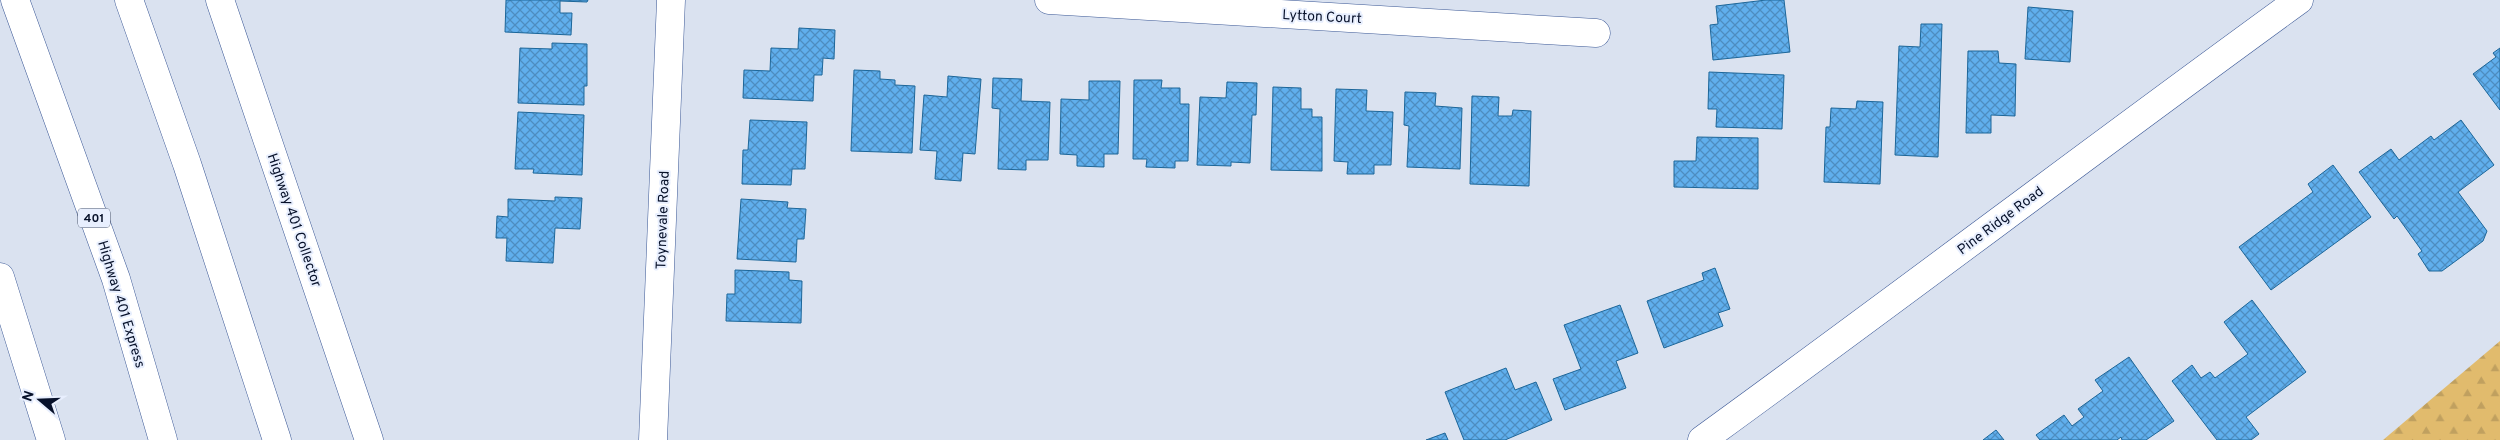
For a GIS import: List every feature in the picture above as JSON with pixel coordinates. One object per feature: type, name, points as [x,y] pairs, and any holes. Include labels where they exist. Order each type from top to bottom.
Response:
[{"type":"main road","name":"Highway 401 Express","points":[[15,0],[116,279],[163,440]]},
{"type":"main road","points":[[129,0],[187,164],[277,440]]},
{"type":"main road","name":"Highway 401 Collector","points":[[220,0],[369,440]]},
{"type":"main road","name":"Toynevale Road","points":[[653,440],[671,0]]},
{"type":"main road","name":"Lytton Court","points":[[1049,0],[1596,33]]},
{"type":"main road","name":"Pine Ridge Road","points":[[1702,440],[1890,304],[2090,152],[2299,0]]},
{"type":"main road","points":[[0,277],[51,440]]},
{"type":"green space","points":[[2500,341],[2500,440],[2383,440]]},
{"type":"building","points":[[506,0],[588,0],[587,2],[560,1],[560,13],[572,13],[571,35],[505,32]]},
{"type":"building","points":[[1766,0],[1784,0],[1790,52],[1713,60],[1710,25],[1718,24],[1716,6]]},
{"type":"building","points":[[2028,7],[2073,11],[2070,62],[2025,59]]},
{"type":"building","points":[[1921,24],[1942,24],[1938,157],[1895,155],[1899,46],[1920,47]]},
{"type":"building","points":[[799,28],[835,30],[834,59],[823,58],[822,75],[814,75],[813,101],[743,98],[744,70],[770,71],[771,48],[798,49]]},
{"type":"building","points":[[552,43],[587,44],[587,86],[584,86],[584,105],[518,103],[520,48],[552,49]]},
{"type":"building","points":[[2500,48],[2500,110],[2473,74],[2496,57],[2493,53]]},
{"type":"building","points":[[1968,51],[1998,51],[1999,63],[2016,64],[2015,116],[1991,115],[1991,133],[1966,133]]},
{"type":"building","points":[[854,70],[880,71],[880,79],[895,80],[895,85],[915,86],[912,153],[851,151]]},
{"type":"building","points":[[1709,72],[1784,75],[1782,129],[1716,127],[1717,109],[1708,109]]},
{"type":"building","points":[[948,76],[981,79],[975,154],[963,153],[961,181],[935,179],[937,151],[920,150],[924,95],[947,97]]},
{"type":"building","points":[[993,78],[1022,79],[1021,101],[1050,102],[1048,160],[1026,160],[1026,170],[998,169],[1000,109],[992,108]]},
{"type":"building","points":[[1134,80],[1162,80],[1161,88],[1180,88],[1180,104],[1189,104],[1188,161],[1175,161],[1175,168],[1146,167],[1147,159],[1133,159]]},
{"type":"building","points":[[1089,81],[1120,81],[1118,154],[1104,154],[1104,167],[1077,166],[1077,155],[1060,154],[1061,99],[1089,100]]},
{"type":"building","points":[[1227,82],[1257,83],[1256,115],[1252,115],[1250,163],[1231,162],[1231,166],[1197,165],[1200,97],[1226,98]]},
{"type":"building","points":[[1273,87],[1301,88],[1301,109],[1312,109],[1312,117],[1322,117],[1322,171],[1271,170]]},
{"type":"building","points":[[1336,89],[1367,90],[1366,111],[1393,112],[1391,165],[1374,165],[1374,174],[1347,174],[1348,162],[1334,161]]},
{"type":"building","points":[[1405,92],[1436,93],[1435,106],[1462,108],[1460,169],[1407,167],[1409,126],[1404,125]]},
{"type":"building","points":[[1472,96],[1499,97],[1498,116],[1512,116],[1513,110],[1531,111],[1529,186],[1470,184]]},
{"type":"building","points":[[1857,101],[1883,102],[1880,184],[1824,182],[1826,127],[1830,127],[1831,108],[1856,109]]},
{"type":"building","points":[[518,112],[584,115],[582,175],[533,173],[534,169],[515,169]]},
{"type":"building","points":[[750,120],[807,122],[805,169],[792,169],[791,185],[742,184],[743,150],[748,150]]},
{"type":"building","points":[[2461,120],[2494,165],[2458,192],[2487,231],[2483,241],[2442,271],[2429,271],[2418,254],[2422,251],[2397,216],[2394,219],[2359,172],[2391,149],[2399,160],[2431,136],[2434,140]]},
{"type":"building","points":[[1697,137],[1758,138],[1758,189],[1674,187],[1674,161],[1696,161]]},
{"type":"building","points":[[2333,165],[2371,217],[2271,290],[2239,247],[2313,192],[2308,184]]},
{"type":"building","points":[[555,197],[582,198],[580,229],[555,228],[553,263],[506,261],[507,238],[496,238],[497,216],[508,217],[508,199],[555,201]]},
{"type":"building","points":[[741,199],[788,202],[787,208],[806,209],[804,239],[797,239],[796,262],[737,259]]},
{"type":"building","points":[[1715,268],[1730,309],[1718,313],[1723,326],[1664,348],[1647,301],[1704,280],[1702,273]]},
{"type":"building","points":[[735,270],[789,272],[789,280],[802,281],[801,323],[726,321],[727,294],[735,294]]},
{"type":"building","points":[[2252,300],[2306,372],[2246,417],[2259,434],[2251,440],[2217,440],[2172,381],[2192,365],[2201,378],[2210,372],[2215,378],[2248,354],[2224,322]]},
{"type":"building","points":[[1620,305],[1638,353],[1616,361],[1626,388],[1565,410],[1553,379],[1581,369],[1564,325]]},
{"type":"building","points":[[2129,357],[2174,421],[2146,440],[2122,440],[2121,437],[2117,440],[2040,440],[2036,435],[2064,415],[2072,426],[2084,417],[2078,409],[2103,391],[2095,380]]},
{"type":"building","points":[[1506,368],[1515,390],[1536,382],[1552,420],[1505,440],[1464,440],[1445,392]]},
{"type":"building","points":[[1996,430],[2004,440],[1983,440]]},
{"type":"building","points":[[1445,433],[1448,440],[1426,440]]}]
